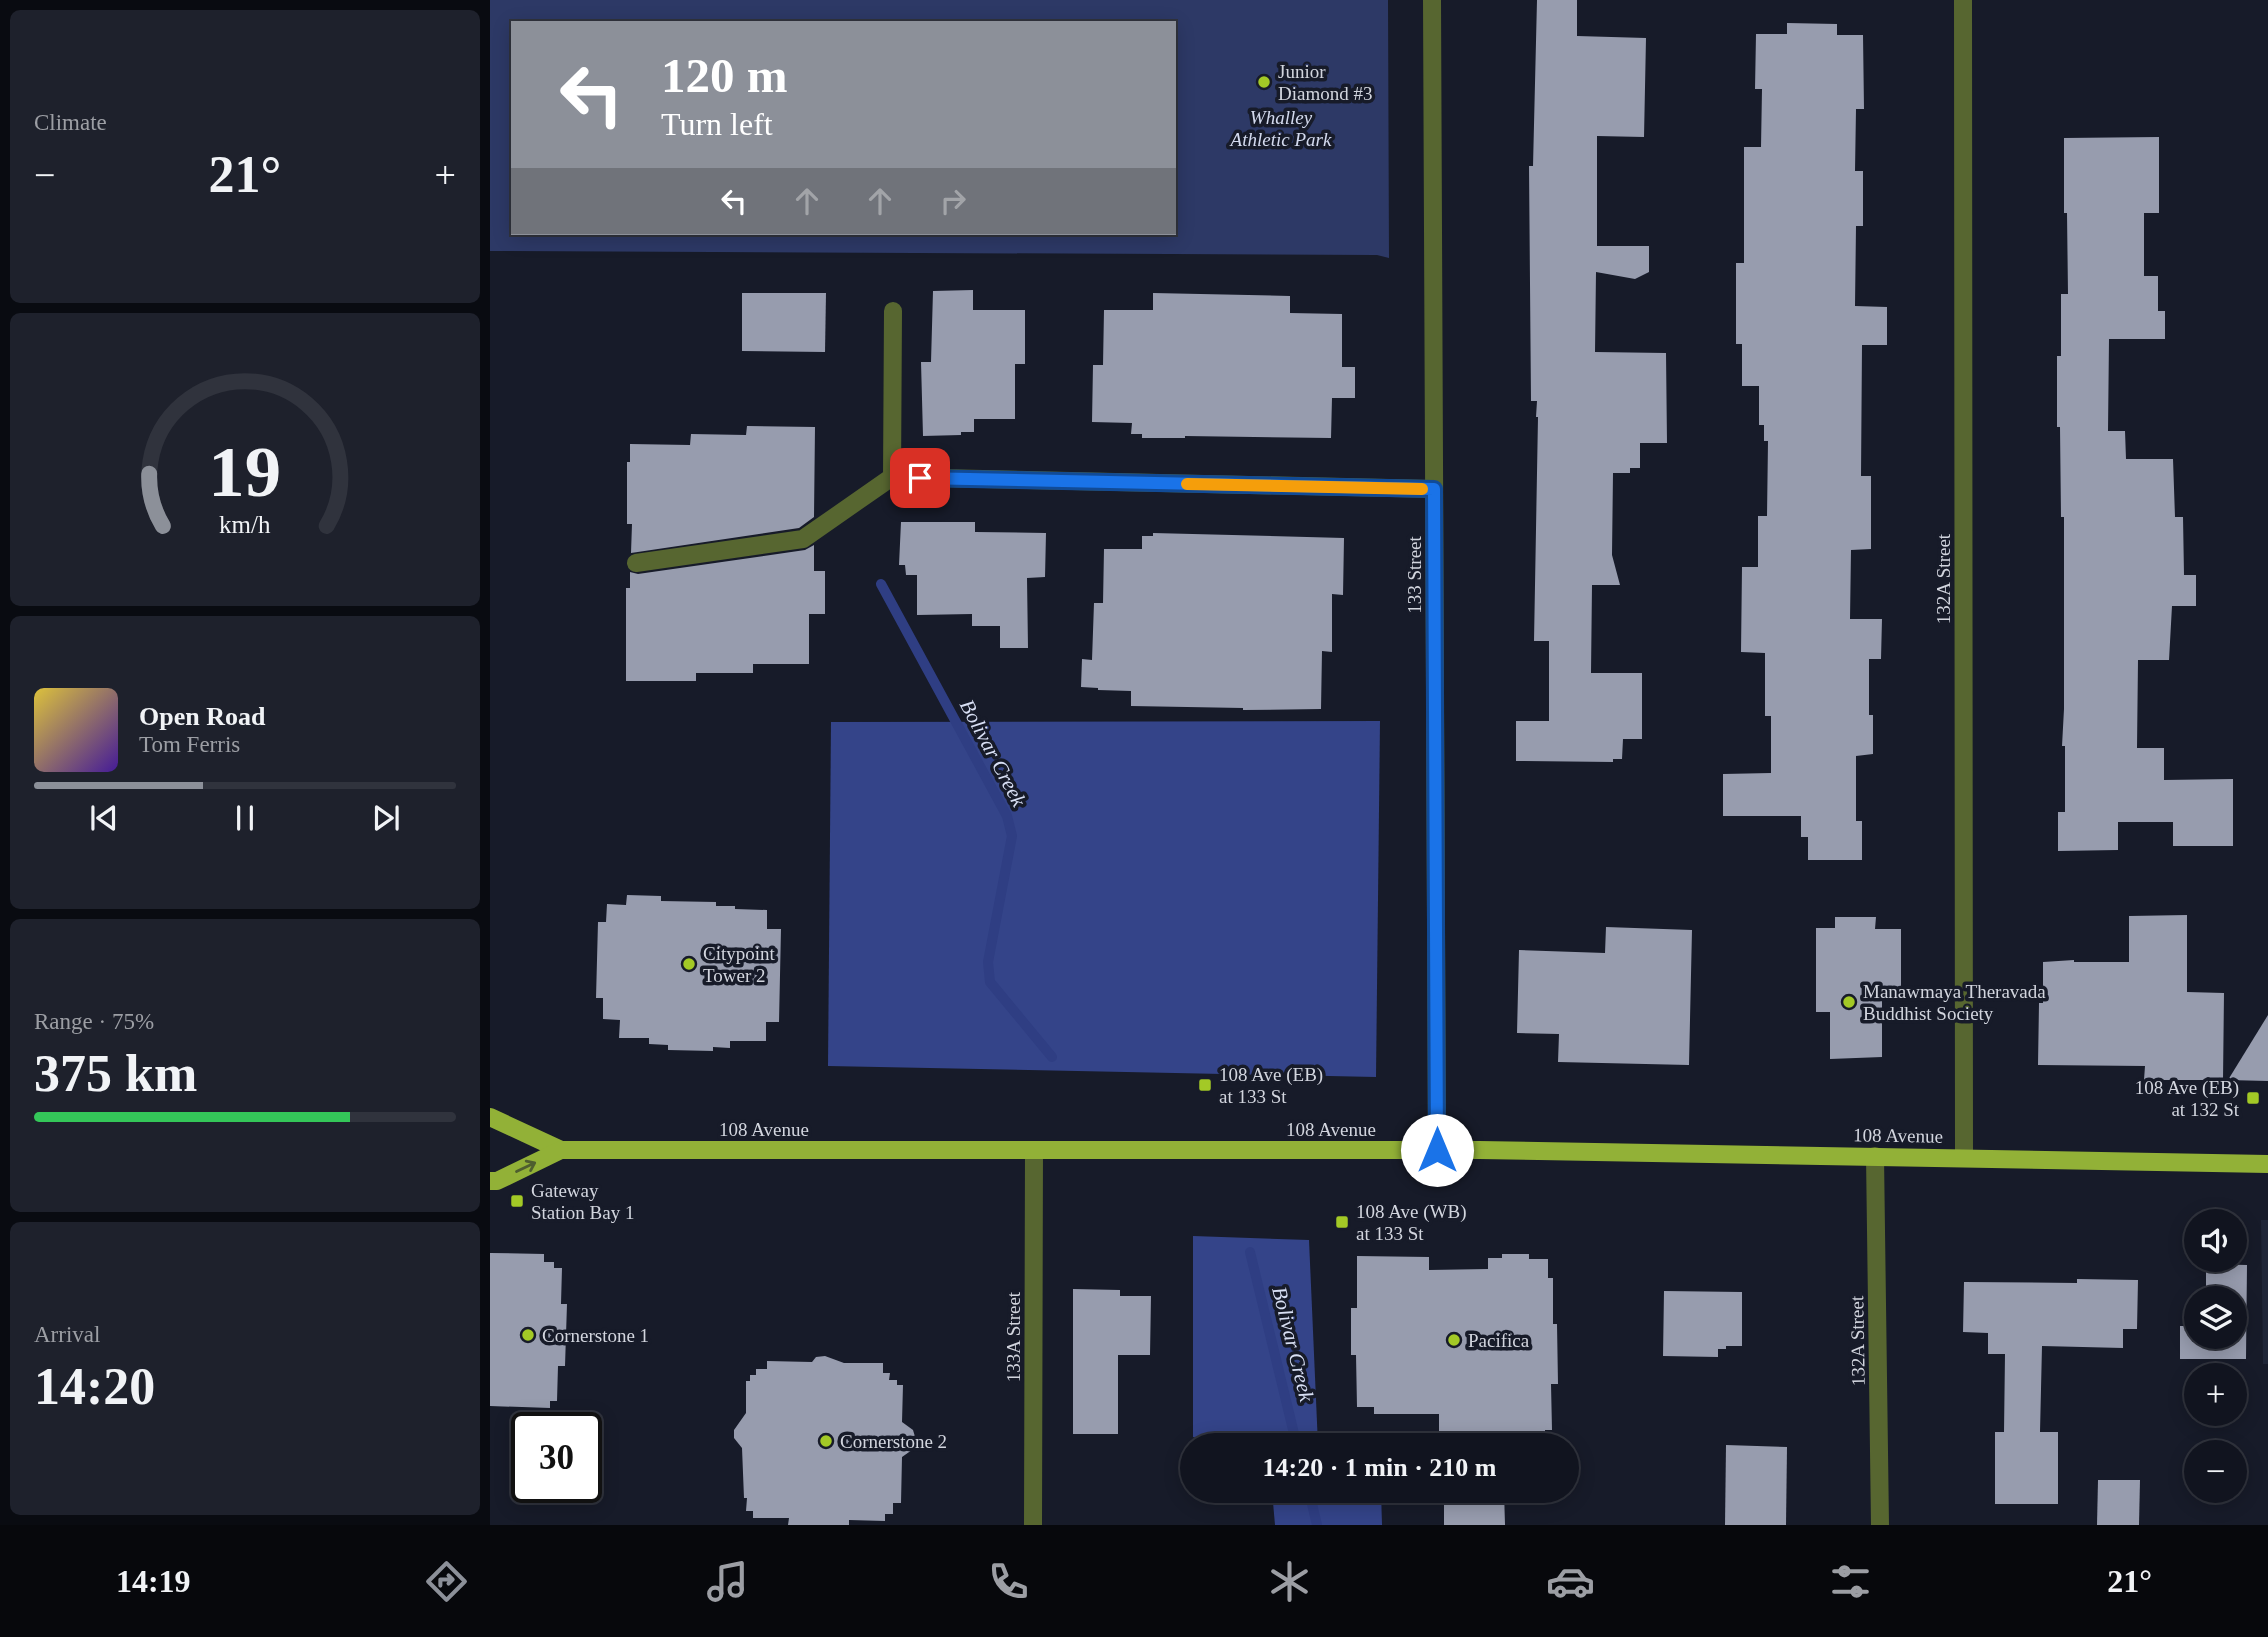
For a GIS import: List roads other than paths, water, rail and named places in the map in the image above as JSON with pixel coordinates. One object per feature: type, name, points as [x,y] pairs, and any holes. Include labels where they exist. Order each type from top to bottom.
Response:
[{"type":"main road","name":"108 Avenue","points":[[490,1118],[561,1150],[1437,1150],[2268,1164]]},
{"type":"main road","name":"108 Avenue","points":[[490,1181],[497,1181],[561,1150]]},
{"type":"street","name":"133 Street","points":[[1432,0],[1437,1150]]},
{"type":"street","name":"132A Street","points":[[1963,0],[1964,1158]]},
{"type":"street","points":[[892,477],[893,311]]},
{"type":"street","points":[[636,563],[803,539],[892,477],[1434,489]]},
{"type":"street","name":"133A Street","points":[[1033,1525],[1034,1150]]},
{"type":"street","name":"132A Street","points":[[1875,1156],[1880,1525]]},
{"type":"waterway","name":"Bolivar Creek","points":[[881,584],[1007,816],[1012,836],[988,962],[990,982],[1052,1057]]},
{"type":"waterway","name":"Bolivar Creek","points":[[1250,1252],[1294,1433]]},
{"type":"waterway","name":"Bolivar Creek","points":[[1312,1503],[1317,1525]]},
{"type":"place","name":"Junior Diamond #3","points":[[1264,82]]},
{"type":"place","name":"Citypoint Tower 2","points":[[689,964]]},
{"type":"place","name":"Manawmaya Theravada Buddhist Society","points":[[1849,1002]]},
{"type":"place","name":"108 Ave (EB) at 133 St","points":[[1205,1085]]},
{"type":"place","name":"108 Ave (EB) at 132 St","points":[[2253,1098]]},
{"type":"place","name":"Gateway Station Bay 1","points":[[517,1201]]},
{"type":"place","name":"108 Ave (WB) at 133 St","points":[[1342,1222]]},
{"type":"place","name":"Cornerstone 1","points":[[528,1335]]},
{"type":"place","name":"Pacifica","points":[[1454,1340]]},
{"type":"place","name":"Cornerstone 2","points":[[826,1441]]},
{"type":"park label","name":"Whalley Athletic Park","points":[[1281,128]]}]
